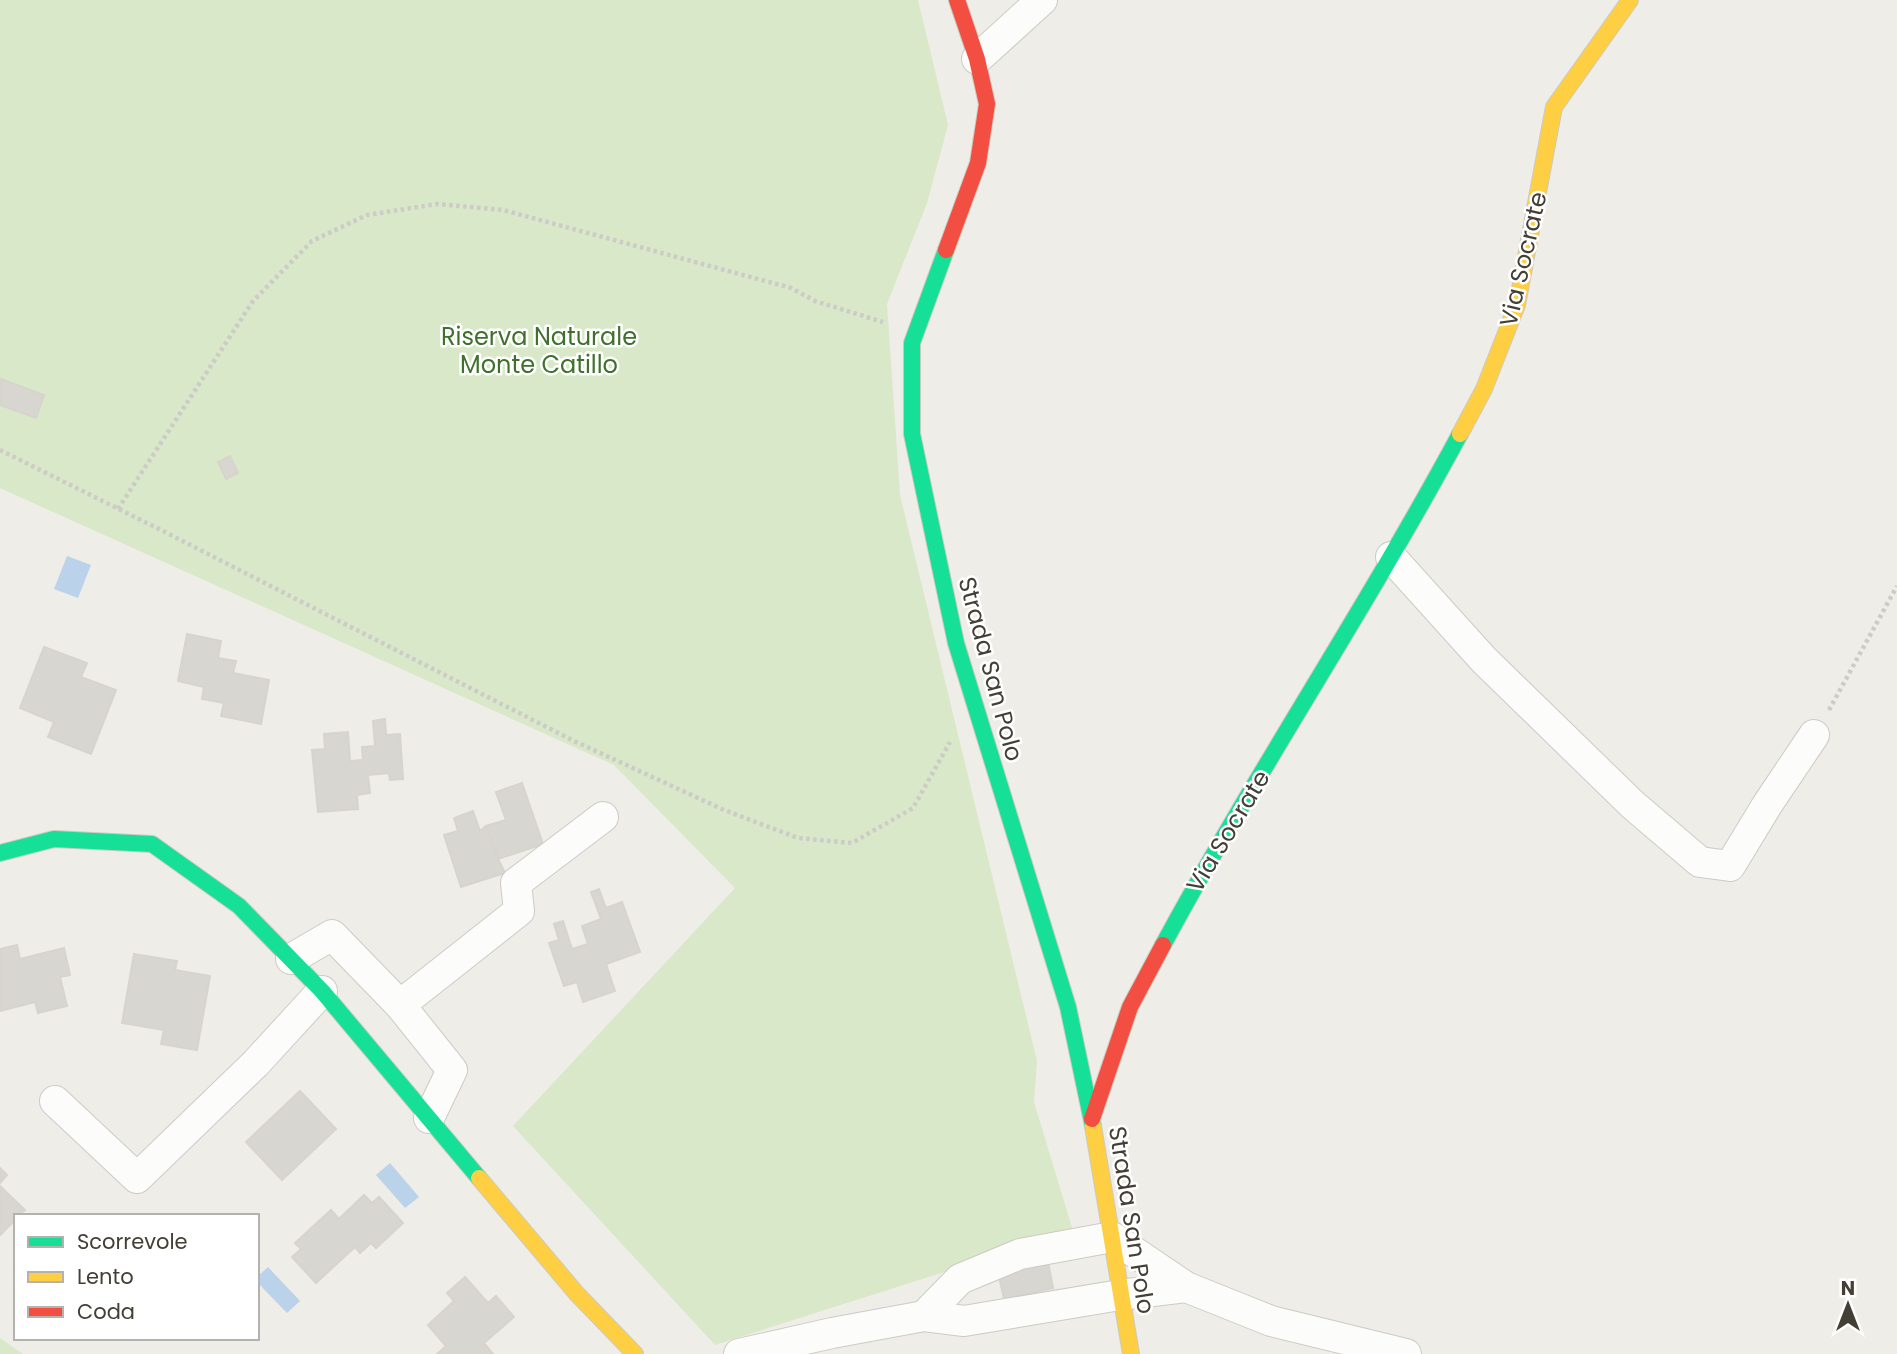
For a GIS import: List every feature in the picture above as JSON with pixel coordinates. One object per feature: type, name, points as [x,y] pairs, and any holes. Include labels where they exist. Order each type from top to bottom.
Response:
[{"type":"street","name":"Strada San Polo","points":[[957,0],[977,59],[986,104],[978,163],[912,343],[912,434],[956,643],[1068,1007],[1092,1119],[1131,1354]]},
{"type":"street","points":[[977,59],[1042,0]]},
{"type":"street","name":"Via Socrate","points":[[1092,1119],[1136,995],[1202,873],[1391,557],[1484,389],[1517,305],[1554,107],[1630,0]]},
{"type":"street","points":[[1391,557],[1484,660],[1633,805],[1700,862],[1730,866],[1814,735]]},
{"type":"street","points":[[400,1005],[519,911],[516,883],[603,817]]},
{"type":"street","points":[[0,853],[54,839],[152,844],[239,906],[322,991],[577,1294],[635,1354]]},
{"type":"street","points":[[291,959],[332,935],[400,1005],[452,1070],[429,1118]]},
{"type":"street","points":[[55,1101],[137,1178],[256,1063],[322,991]]},
{"type":"street","points":[[924,1317],[961,1279],[1020,1254],[1112,1237],[1186,1287],[1271,1321],[1406,1354]]},
{"type":"street","points":[[739,1354],[832,1333],[924,1317],[964,1321],[1186,1287]]},
{"type":"path","points":[[118,509],[253,301],[312,241],[367,215],[437,204],[503,210],[791,288],[815,300],[916,333]]},
{"type":"path","points":[[0,450],[572,740],[724,810],[798,838],[852,843],[913,808],[942,758],[972,695]]},
{"type":"path","points":[[1814,735],[1897,586]]},
{"type":"green space","name":"Riserva Naturale Monte Catillo","points":[[0,0],[918,0],[948,125],[927,203],[887,304],[900,495],[1037,1061],[1034,1102],[1073,1231],[715,1345],[513,1126],[735,888],[614,765],[0,488]]},
{"type":"green space","points":[[0,1338],[23,1354],[0,1354]]},
{"type":"water","points":[[67,556],[91,565],[78,598],[54,589]]},
{"type":"water","points":[[390,1163],[419,1197],[405,1208],[376,1175]]},
{"type":"water","points":[[268,1267],[300,1301],[287,1313],[259,1284],[259,1275]]},
{"type":"building","points":[[1,379],[44,395],[36,418],[0,405]]},
{"type":"building","points":[[230,456],[238,473],[226,479],[218,462]]},
{"type":"building","points":[[187,634],[221,641],[218,658],[236,661],[233,673],[269,680],[261,724],[221,716],[224,703],[202,699],[204,687],[178,681]]},
{"type":"building","points":[[44,647],[87,663],[81,677],[116,690],[91,754],[48,737],[54,722],[20,708]]},
{"type":"building","points":[[385,719],[386,735],[400,734],[403,779],[390,780],[389,773],[368,775],[370,793],[357,795],[358,809],[318,812],[312,750],[325,749],[324,734],[348,732],[350,761],[363,760],[362,747],[375,746],[373,721]]},
{"type":"building","points":[[522,783],[543,844],[498,859],[486,826],[506,820],[496,792]]},
{"type":"building","points":[[473,811],[480,831],[486,826],[505,873],[461,887],[444,835],[458,831],[454,818]]},
{"type":"building","points":[[599,889],[606,908],[622,902],[640,952],[606,964],[615,991],[583,1002],[577,982],[564,986],[549,943],[559,940],[554,924],[563,921],[572,949],[588,944],[582,926],[601,919],[591,892]]},
{"type":"building","points":[[17,945],[20,959],[64,948],[70,975],[60,977],[67,1006],[38,1013],[35,1002],[0,1011],[0,949]]},
{"type":"building","points":[[134,954],[177,961],[175,970],[210,976],[197,1050],[161,1044],[164,1030],[122,1023]]},
{"type":"building","points":[[300,1091],[336,1129],[282,1180],[246,1142]]},
{"type":"building","points":[[0,1168],[7,1175],[0,1183]]},
{"type":"building","points":[[0,1186],[25,1210],[14,1214],[14,1221],[0,1235]]},
{"type":"building","points":[[364,1195],[372,1203],[379,1197],[403,1223],[376,1248],[371,1243],[360,1253],[355,1247],[316,1283],[292,1257],[301,1249],[295,1243],[331,1210],[339,1219]]},
{"type":"building","points":[[1048,1262],[1053,1288],[1004,1299],[998,1272]]},
{"type":"building","points":[[465,1277],[488,1303],[496,1296],[514,1317],[484,1343],[493,1354],[437,1354],[446,1346],[428,1325],[454,1301],[447,1293]]},
{"type":"traffic: fast","points":[[946,250],[912,343],[912,434],[956,643],[1068,1007],[1093,1126]]},
{"type":"traffic: fast","points":[[1163,945],[1460,434]]},
{"type":"traffic: fast","points":[[0,853],[54,839],[152,844],[239,906],[322,991],[479,1178]]},
{"type":"traffic: slow","points":[[1460,434],[1484,389],[1517,305],[1554,107],[1630,0]]},
{"type":"traffic: slow","points":[[1093,1126],[1131,1354]]},
{"type":"traffic: slow","points":[[479,1178],[577,1294],[635,1354]]},
{"type":"traffic: jam","points":[[946,250],[978,163],[987,104],[977,59],[957,0]]},
{"type":"traffic: jam","points":[[1092,1119],[1130,1007],[1163,945]]}]
